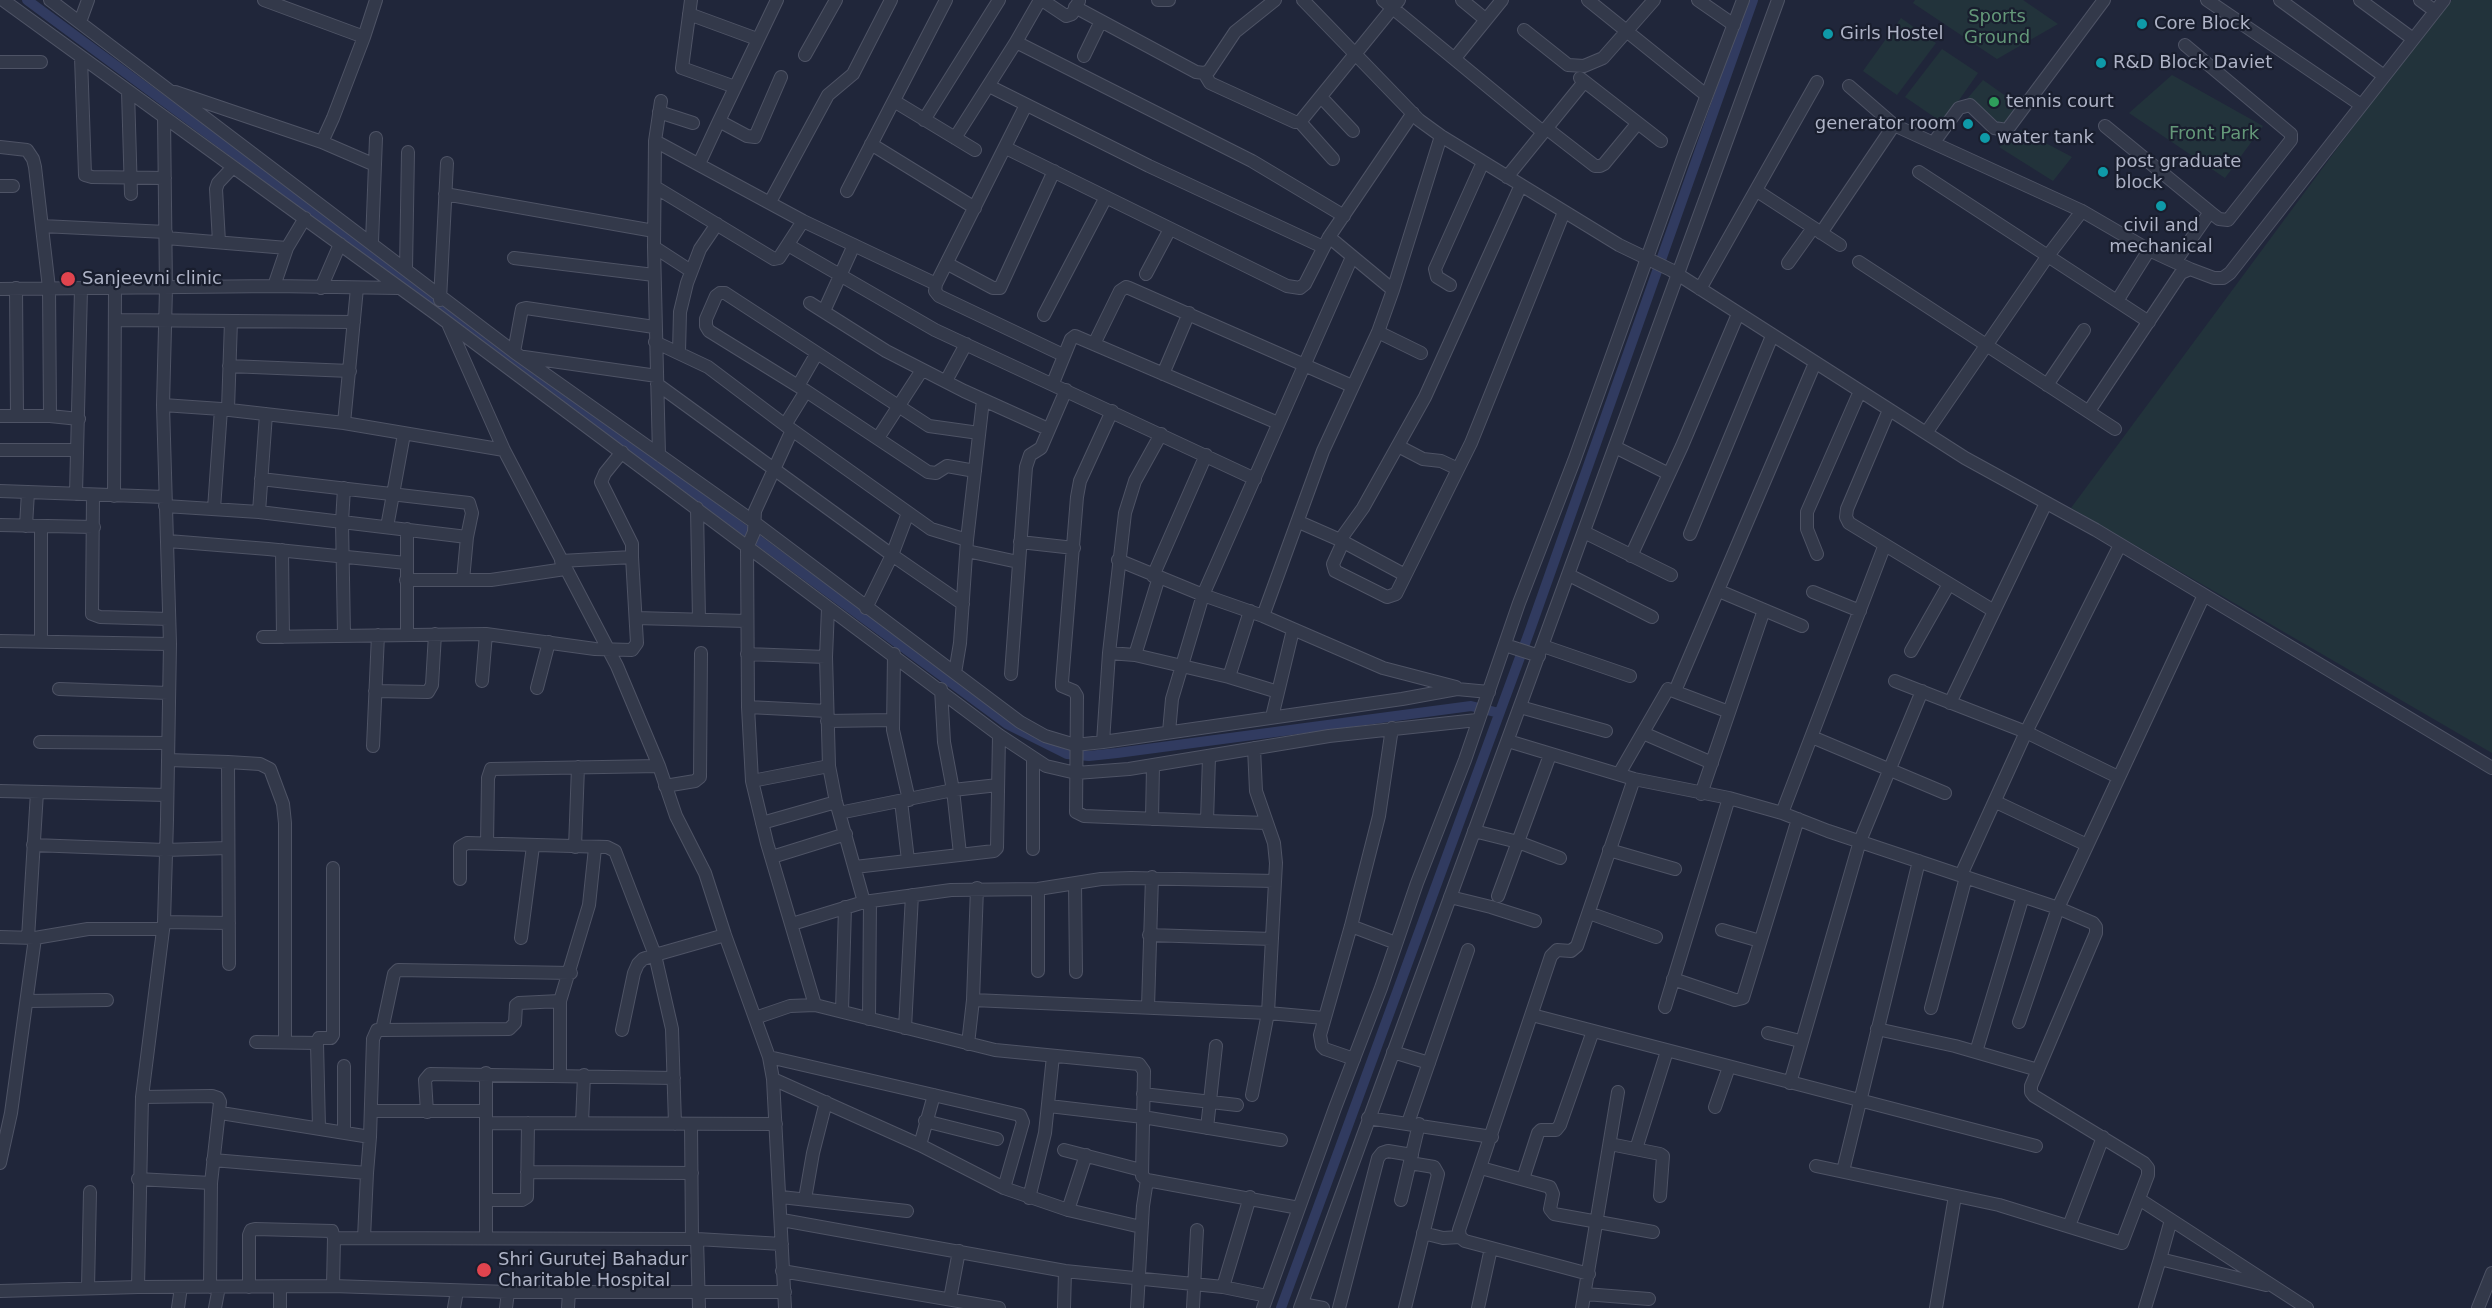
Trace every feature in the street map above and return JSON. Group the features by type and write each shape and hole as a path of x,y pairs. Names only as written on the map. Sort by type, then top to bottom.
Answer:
{"street":[{"path":"3,0 398,288 439,305 519,354 659,455 828,608 894,654 999,735 1046,766 1076,759 1153,766 1254,748 1392,728 1484,706"},
{"path":"50,0 372,242 406,269 439,305 504,450 609,651 659,766 682,829 705,873 770,1057 781,1197 785,1308"},
{"path":"80,22 88,0"},
{"path":"264,0 364,37"},
{"path":"322,142 364,37 376,0"},
{"path":"691,0 682,68 735,87"},
{"path":"699,164 777,0"},
{"path":"805,55 836,0"},
{"path":"770,202 828,95 854,74 891,0"},
{"path":"847,191 946,0"},
{"path":"924,120 999,0"},
{"path":"955,138 1041,0 1066,16 1072,14 1078,3 1101,21 1196,72 1204,73 1209,71 1235,32 1275,0"},
{"path":"1158,0 1169,0"},
{"path":"1303,0 1354,55 1413,113 1442,136 1564,212 1675,272 1965,458 2120,545 2492,768"},
{"path":"1462,0 1485,19"},
{"path":"1455,58 1503,0"},
{"path":"1587,0 1707,95"},
{"path":"1524,30 1568,65 1595,63 1603,58 1654,0"},
{"path":"1698,0 1734,24"},
{"path":"782,1220 1065,1271 1222,1287 1265,1302 1484,706 1509,646 1743,0"},
{"path":"1323,1308 1301,1306 1508,741 1536,651 1569,575 1616,447 1675,272 1778,0"},
{"path":"1934,142 1959,108 1970,105 1994,128 2007,130 2104,0"},
{"path":"2207,0 2361,105"},
{"path":"2280,0 2384,76"},
{"path":"2360,0 2413,39"},
{"path":"2420,0 2435,11"},
{"path":"1849,86 1894,124 2082,211 2149,250 2214,278 2223,278 2230,273 2444,0"},
{"path":"1300,122 1392,3 1455,58 1545,130 1595,166 1604,164 1637,124"},
{"path":"689,14 757,39"},
{"path":"1084,56 1101,21"},
{"path":"1016,42 1252,161 1344,216"},
{"path":"2105,126 2219,219 2229,220 2291,140 2291,134 2185,45"},
{"path":"81,57 83,172 92,177 165,178"},
{"path":"0,62 41,62"},
{"path":"1575,66 1576,73 1584,82 1661,141"},
{"path":"1204,73 1210,83 1300,122 1333,159"},
{"path":"719,121 747,136 755,137 781,77"},
{"path":"1507,177 1584,82"},
{"path":"1700,289 1817,82"},
{"path":"989,86 1326,242 1352,257 1393,290"},
{"path":"165,88 322,142 375,165"},
{"path":"128,91 131,194"},
{"path":"1321,97 1353,131"},
{"path":"894,101 975,150"},
{"path":"1026,105 936,284 935,291 939,296 1064,355"},
{"path":"659,455 654,327 654,231 656,141 660,106 693,123"},
{"path":"1006,148 1170,229 1295,288 1300,288 1305,284 1326,242 1367,178 1413,113"},
{"path":"138,1287 138,1179 142,1096 163,925 168,760 170,644 163,405 166,289 164,117"},
{"path":"1788,263 1817,230 1894,124"},
{"path":"1263,616 1323,451 1378,332 1442,136"},
{"path":"372,242 376,138"},
{"path":"656,141 802,220 936,284"},
{"path":"871,144 975,208"},
{"path":"0,147 27,150 33,159 49,288 50,416"},
{"path":"406,269 408,153"},
{"path":"1450,285 1437,277 1435,269 1483,162"},
{"path":"439,305 447,163"},
{"path":"219,242 216,189 233,167"},
{"path":"948,264 996,289 1000,288 1054,171"},
{"path":"1919,172 2148,322"},
{"path":"1521,185 1425,396 1363,508 1341,541 1333,564 1335,571 1386,597 1396,594 1471,443 1564,212"},
{"path":"655,187 774,259 779,258 802,220"},
{"path":"1757,191 1840,245"},
{"path":"446,194 529,211 654,231"},
{"path":"1044,315 1106,197"},
{"path":"1926,433 2082,211"},
{"path":"2175,262 2210,212"},
{"path":"274,286 287,248 305,218"},
{"path":"679,352 680,312 691,271 700,249 717,224"},
{"path":"42,226 166,235 287,248"},
{"path":"1146,274 1170,229"},
{"path":"321,288 340,244"},
{"path":"788,245 912,318 1255,479"},
{"path":"824,311 854,245"},
{"path":"654,247 691,271"},
{"path":"2117,301 2149,250"},
{"path":"1169,732 1172,699 1203,595 1352,257"},
{"path":"514,258 654,275"},
{"path":"1859,262 1988,344 2115,429"},
{"path":"2089,411 2181,273 2190,268"},
{"path":"0,289 81,290 274,286 398,288"},
{"path":"1094,344 1120,291 1125,287 1352,386"},
{"path":"16,288 17,416"},
{"path":"344,423 357,288"},
{"path":"114,496 115,289"},
{"path":"76,494 81,290"},
{"path":"975,471 947,466 936,473 928,472 802,388 709,331 706,319 716,296 720,293 725,294 929,426 979,433"},
{"path":"810,303 874,344 922,370 1048,429"},
{"path":"519,354 521,314 522,309 526,308 654,327"},
{"path":"1163,374 1189,313"},
{"path":"1631,556 1738,314"},
{"path":"115,320 354,322"},
{"path":"214,509 229,366 231,321"},
{"path":"448,323 697,508 751,536 866,608 1020,722 1045,736 1076,759"},
{"path":"2048,386 2084,330"},
{"path":"1378,332 1421,353"},
{"path":"1690,534 1772,336"},
{"path":"1053,383 1072,338 1080,338 1278,423"},
{"path":"655,342 708,367 788,428 931,529 967,545 1018,562"},
{"path":"946,381 966,344"},
{"path":"815,1005 752,781 746,621 751,536 755,512 774,470 817,352"},
{"path":"519,354 657,380 774,470 963,604"},
{"path":"1675,691 1815,363"},
{"path":"229,366 350,371"},
{"path":"878,438 922,370"},
{"path":"1011,674 1018,562 1028,459 1041,448 1066,390"},
{"path":"1817,554 1807,529 1807,512 1860,391"},
{"path":"955,673 983,400"},
{"path":"163,405 224,409 344,423 504,450"},
{"path":"1889,410 1847,509 1846,517 1849,523 1884,547 1994,611"},
{"path":"1112,411 1080,481 1062,682 1065,688 1076,693 1075,808 1079,815 1267,823"},
{"path":"259,512 266,414"},
{"path":"0,416 50,416 79,419"},
{"path":"387,527 404,434"},
{"path":"1103,742 1109,653 1125,513 1131,491 1161,434"},
{"path":"1398,446 1423,459 1441,461 1458,469"},
{"path":"1616,447 1669,474"},
{"path":"0,450 77,450"},
{"path":"263,637 486,634 609,651 627,651 636,647 632,544 601,482 605,473 622,452"},
{"path":"1135,655 1156,577 1206,455"},
{"path":"261,480 469,503 472,513 463,580"},
{"path":"344,488 342,522 344,635"},
{"path":"0,490 114,496 467,537"},
{"path":"26,526 28,492"},
{"path":"93,495 92,614 100,617 169,619"},
{"path":"1950,703 2046,503"},
{"path":"697,508 699,621"},
{"path":"866,608 892,555 908,513"},
{"path":"1299,522 1405,575"},
{"path":"0,525 94,528"},
{"path":"41,640 42,527"},
{"path":"407,529 407,634"},
{"path":"1584,532 1671,575"},
{"path":"168,541 406,563"},
{"path":"1020,542 1074,548"},
{"path":"1931,1008 1964,876 2026,732 2120,545"},
{"path":"1782,813 1884,547"},
{"path":"282,550 283,637"},
{"path":"406,580 503,578 563,565 632,557"},
{"path":"1118,560 1156,577 1263,616 1383,668 1467,689 1484,706"},
{"path":"1569,575 1652,617"},
{"path":"1911,651 1949,584"},
{"path":"1719,591 1802,626"},
{"path":"1813,592 1860,611"},
{"path":"2019,1022 2058,908 2204,595"},
{"path":"828,608 826,657 829,765 838,808 867,901 869,1019"},
{"path":"1701,794 1764,610"},
{"path":"1229,677 1250,611"},
{"path":"636,618 746,621"},
{"path":"1272,717 1293,630"},
{"path":"375,691 422,693 431,689 435,634"},
{"path":"482,681 486,634"},
{"path":"373,746 378,635"},
{"path":"0,641 170,644"},
{"path":"537,688 549,642"},
{"path":"1509,646 1630,676"},
{"path":"665,786 695,781 700,777 701,653"},
{"path":"1109,653 1135,655 1229,677 1278,692"},
{"path":"747,654 826,657"},
{"path":"894,654 892,720 894,741 906,780 908,860"},
{"path":"1895,681 2026,732 2118,777"},
{"path":"59,689 168,693"},
{"path":"941,689 944,742 953,790 960,854"},
{"path":"1076,759 1103,742 1467,689"},
{"path":"1619,774 1666,691 1675,691 1730,712"},
{"path":"1790,1083 1800,1041 1860,841 1922,691"},
{"path":"748,707 827,716 892,720"},
{"path":"1520,707 1606,731"},
{"path":"1354,1059 1322,1046 1320,1035 1379,816 1392,728"},
{"path":"1643,733 1712,763"},
{"path":"855,867 991,852 997,848 999,735"},
{"path":"1812,737 1944,793"},
{"path":"1508,741 1634,779 1729,798 1782,813 2058,908 2093,923 2096,933 2031,1086 2031,1092 2144,1163 2148,1168 2148,1175 2122,1243 1999,1205 1816,1166"},
{"path":"40,742 168,743"},
{"path":"1252,1095 1269,1013 1275,881 1274,843 1256,791 1254,748"},
{"path":"1498,896 1550,755"},
{"path":"1208,821 1209,757"},
{"path":"1033,759 1033,849"},
{"path":"168,760 260,764 270,769 283,804 285,823 285,1042"},
{"path":"228,762 229,964"},
{"path":"752,781 829,765"},
{"path":"487,844 488,778 491,769 659,766"},
{"path":"1152,819 1153,766"},
{"path":"575,848 578,767"},
{"path":"1460,1237 1460,1230 1551,956 1557,950 1575,950 1634,779"},
{"path":"762,823 838,808 998,785"},
{"path":"0,791 167,795"},
{"path":"0,1160 5,1111 27,1001 32,938 33,845 37,792"},
{"path":"1665,1006 1729,798"},
{"path":"1996,802 2087,845"},
{"path":"1673,979 1739,1000 1743,998 1798,819"},
{"path":"1474,831 1518,842 1560,858"},
{"path":"772,857 846,834"},
{"path":"460,879 460,847 466,843 612,848 615,851 655,955 673,1038 675,1124"},
{"path":"33,845 165,850 228,848"},
{"path":"521,938 533,846"},
{"path":"560,1075 560,1001 571,973 589,905 595,848"},
{"path":"1609,850 1675,869"},
{"path":"1844,1172 1859,1102 1919,861"},
{"path":"319,1128 317,1043 319,1038 331,1038 333,1035 333,868"},
{"path":"792,924 867,901 977,888 1038,889 1101,879 1152,877 1275,881"},
{"path":"1148,1007 1152,877"},
{"path":"1075,883 1076,972"},
{"path":"968,1044 973,1000 977,888"},
{"path":"1038,889 1038,971"},
{"path":"905,1028 912,895"},
{"path":"1976,1052 2023,896"},
{"path":"1450,897 1491,906 1535,921"},
{"path":"842,1011 845,906"},
{"path":"1589,913 1656,937"},
{"path":"0,937 32,938 88,929 229,923"},
{"path":"1351,926 1396,943"},
{"path":"1722,930 1760,941"},
{"path":"622,1030 634,973 643,959 725,935"},
{"path":"1149,935 1272,939"},
{"path":"1401,1200 1411,1159 1414,1124 1429,1063 1468,950"},
{"path":"382,1030 394,974 398,970 571,973"},
{"path":"27,1001 106,1000"},
{"path":"973,1000 1269,1013 1324,1018"},
{"path":"364,1238 373,1111 373,1039 377,1030 509,1029 515,1023 516,1005 519,1002 560,1001"},
{"path":"755,1018 790,1006 815,1005 1012,1053 1139,1064 1144,1071 1144,1175 1137,1308"},
{"path":"1532,1015 1859,1102 2036,1146"},
{"path":"1877,1029 1976,1052 2038,1070"},
{"path":"1523,1179 1540,1130 1556,1131 1560,1125 1593,1031"},
{"path":"1768,1033 1800,1041"},
{"path":"256,1042 317,1043"},
{"path":"1207,1128 1216,1046"},
{"path":"1636,1149 1667,1051"},
{"path":"1393,1052 1429,1063"},
{"path":"1029,1198 1045,1134 1053,1056"},
{"path":"770,1057 1023,1118 1004,1188"},
{"path":"344,1066 344,1134"},
{"path":"1715,1107 1729,1067"},
{"path":"427,1112 425,1080 428,1075 486,1073 674,1078"},
{"path":"486,1073 486,1238"},
{"path":"582,1124 584,1075"},
{"path":"773,1079 920,1145 1004,1188 1068,1210 1141,1227"},
{"path":"1582,1308 1590,1274 1618,1092"},
{"path":"1143,1094 1237,1105"},
{"path":"920,1145 934,1095"},
{"path":"142,1096 212,1096 218,1098 220,1102 211,1183 215,1308"},
{"path":"805,1199 813,1153 826,1102"},
{"path":"1049,1106 1281,1140"},
{"path":"373,1111 427,1112 528,1123 776,1124"},
{"path":"220,1113 370,1137"},
{"path":"1368,1118 1492,1137"},
{"path":"925,1121 997,1139"},
{"path":"486,1200 525,1199 528,1123"},
{"path":"691,1124 699,1308"},
{"path":"2069,1226 2103,1137"},
{"path":"1610,1144 1663,1156 1660,1196"},
{"path":"1064,1150 1144,1175 1299,1208"},
{"path":"1339,1308 1378,1158 1388,1150 1434,1167 1438,1171 1405,1308"},
{"path":"1068,1210 1086,1155"},
{"path":"213,1160 367,1173"},
{"path":"1481,1168 1523,1179 1552,1190 1551,1212 1597,1224 1653,1232"},
{"path":"527,1172 692,1173"},
{"path":"138,1179 211,1183"},
{"path":"88,1288 90,1192"},
{"path":"1936,1308 1955,1196"},
{"path":"781,1197 908,1211"},
{"path":"1222,1287 1250,1197"},
{"path":"2139,1198 2275,1287 2291,1303 2307,1308"},
{"path":"2145,1308 2171,1220"},
{"path":"249,1287 249,1235 251,1230 332,1231 334,1238 333,1286"},
{"path":"1192,1308 1197,1230"},
{"path":"1423,1233 1443,1238 1460,1237 1465,1241 1590,1274"},
{"path":"334,1238 695,1239 782,1244"},
{"path":"1478,1308 1491,1248"},
{"path":"950,1299 959,1251"},
{"path":"2160,1259 2275,1287"},
{"path":"782,1271 999,1308"},
{"path":"1064,1308 1065,1271"},
{"path":"2478,1308 2492,1273"},
{"path":"0,1291 138,1287 333,1286 508,1292 785,1292"},
{"path":"178,1308 182,1287"},
{"path":"280,1287 280,1308"},
{"path":"454,1308 457,1291"},
{"path":"506,1308 508,1292"},
{"path":"568,1308 569,1292"},
{"path":"1585,1294 1649,1299"}],"green space":[{"name":"Sports Ground","path":"1915,0 2023,0 2058,24 1997,59 1913,3"},
{"path":"2452,0 2492,0 2492,753 2071,508 2373,100"},
{"path":"1901,18 1936,43 1897,95 1863,71"},
{"path":"1942,49 1978,73 1943,123 1905,97"},
{"name":"Front Park","path":"2172,75 2263,126 2225,178 2129,113"},
{"name":"tennis court","path":"1983,80 2020,106 2005,127 1967,99"},
{"path":"2021,130 2072,157 2053,181 1999,147"}],"waterway":[{"path":"27,0 1007,724 1067,754 1089,756 1117,753 1471,706 1499,713"},
{"path":"1281,1308 1530,630 1753,0"}],"place":[{"name":"Core Block","path":"2142,24"},
{"name":"Girls Hostel","path":"1828,34"},
{"name":"R&D Block Daviet","path":"2101,63"},
{"name":"tennis court","path":"1994,102"},
{"name":"generator room","path":"1968,124"},
{"name":"water tank","path":"1985,138"},
{"name":"post graduate block","path":"2103,172"},
{"name":"civil and mechanical","path":"2161,206"},
{"name":"Sanjeevni clinic","path":"68,279"},
{"name":"Shri Gurutej Bahadur Charitable Hospital","path":"484,1270"}]}
